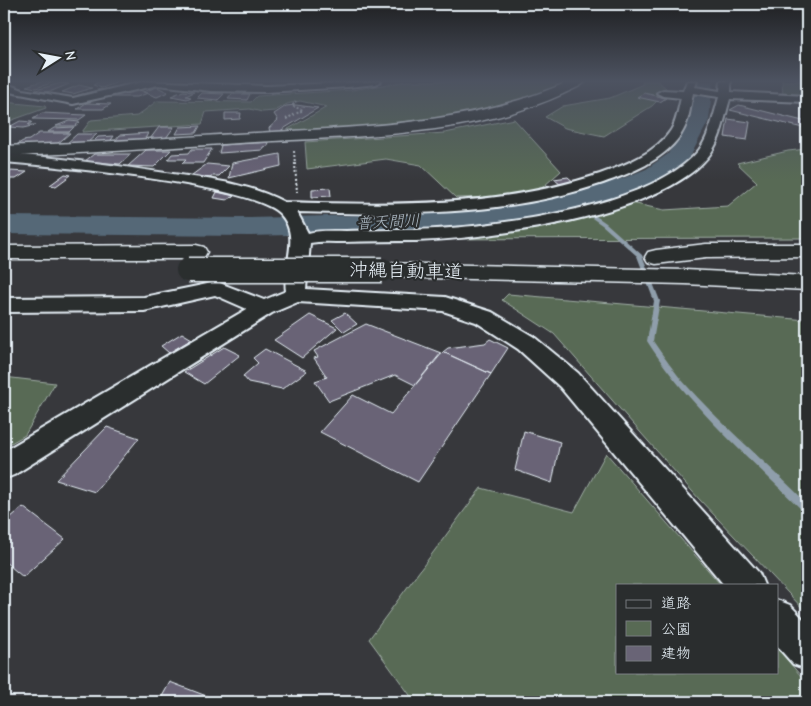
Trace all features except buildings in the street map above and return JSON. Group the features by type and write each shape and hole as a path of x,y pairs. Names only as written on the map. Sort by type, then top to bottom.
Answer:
{"main road":[{"path":"4,151 331,133 423,125 487,114"},
{"path":"656,257 706,251 807,251"},
{"name":"沖縄自動車道","path":"4,253 192,261 382,261 656,257 807,264"},
{"name":"沖縄自動車道","path":"4,272 192,261"},
{"name":"沖縄自動車道","path":"382,261 527,272 807,283"},
{"path":"527,272 622,285 734,292 807,300"}],"street":[{"path":"4,158 86,165 209,184 288,205 425,208 486,206 541,196 595,182 635,166 660,149 675,134 681,114"},
{"path":"301,239 472,232 533,224 593,209 646,192 681,176 703,155 714,135 719,114"},
{"path":"288,205 301,239 296,295"},
{"path":"4,305 144,304 217,288 264,308"},
{"path":"4,466 264,308 296,295 445,304 484,318 526,343 568,380 746,584"},
{"path":"778,619 807,650"}],"path":[{"path":"282,126 287,119 297,114"},
{"path":"288,205 294,148"}],"green space":[{"path":"4,114 29,114 4,123"},
{"path":"140,114 205,114 202,124 82,132 91,120 137,116"},
{"path":"315,114 461,114 378,125 288,132 288,129"},
{"path":"550,114 639,114 604,136 565,128 545,117"},
{"path":"514,119 561,171 536,193 508,197 456,198 421,165 386,159 307,169 305,142 445,133"},
{"path":"807,149 807,238 410,239 414,228 523,220 613,199 664,210 728,206 757,182 737,163 788,151"},
{"path":"508,294 807,320 807,613 699,499 554,334 502,300"},
{"path":"4,377 55,383 25,435 4,447"},
{"path":"606,453 720,584 616,584 616,674 778,674 778,649 807,683 807,702 415,702 369,639 481,488 574,512"}],"waterway":[{"name":"普天間川","path":"4,225 250,227 365,224 516,213 572,202 634,184 655,175 678,158 698,120 699,114"},
{"path":"572,202 604,224 639,255 657,301 650,341 666,365 704,409 807,509"}]}
